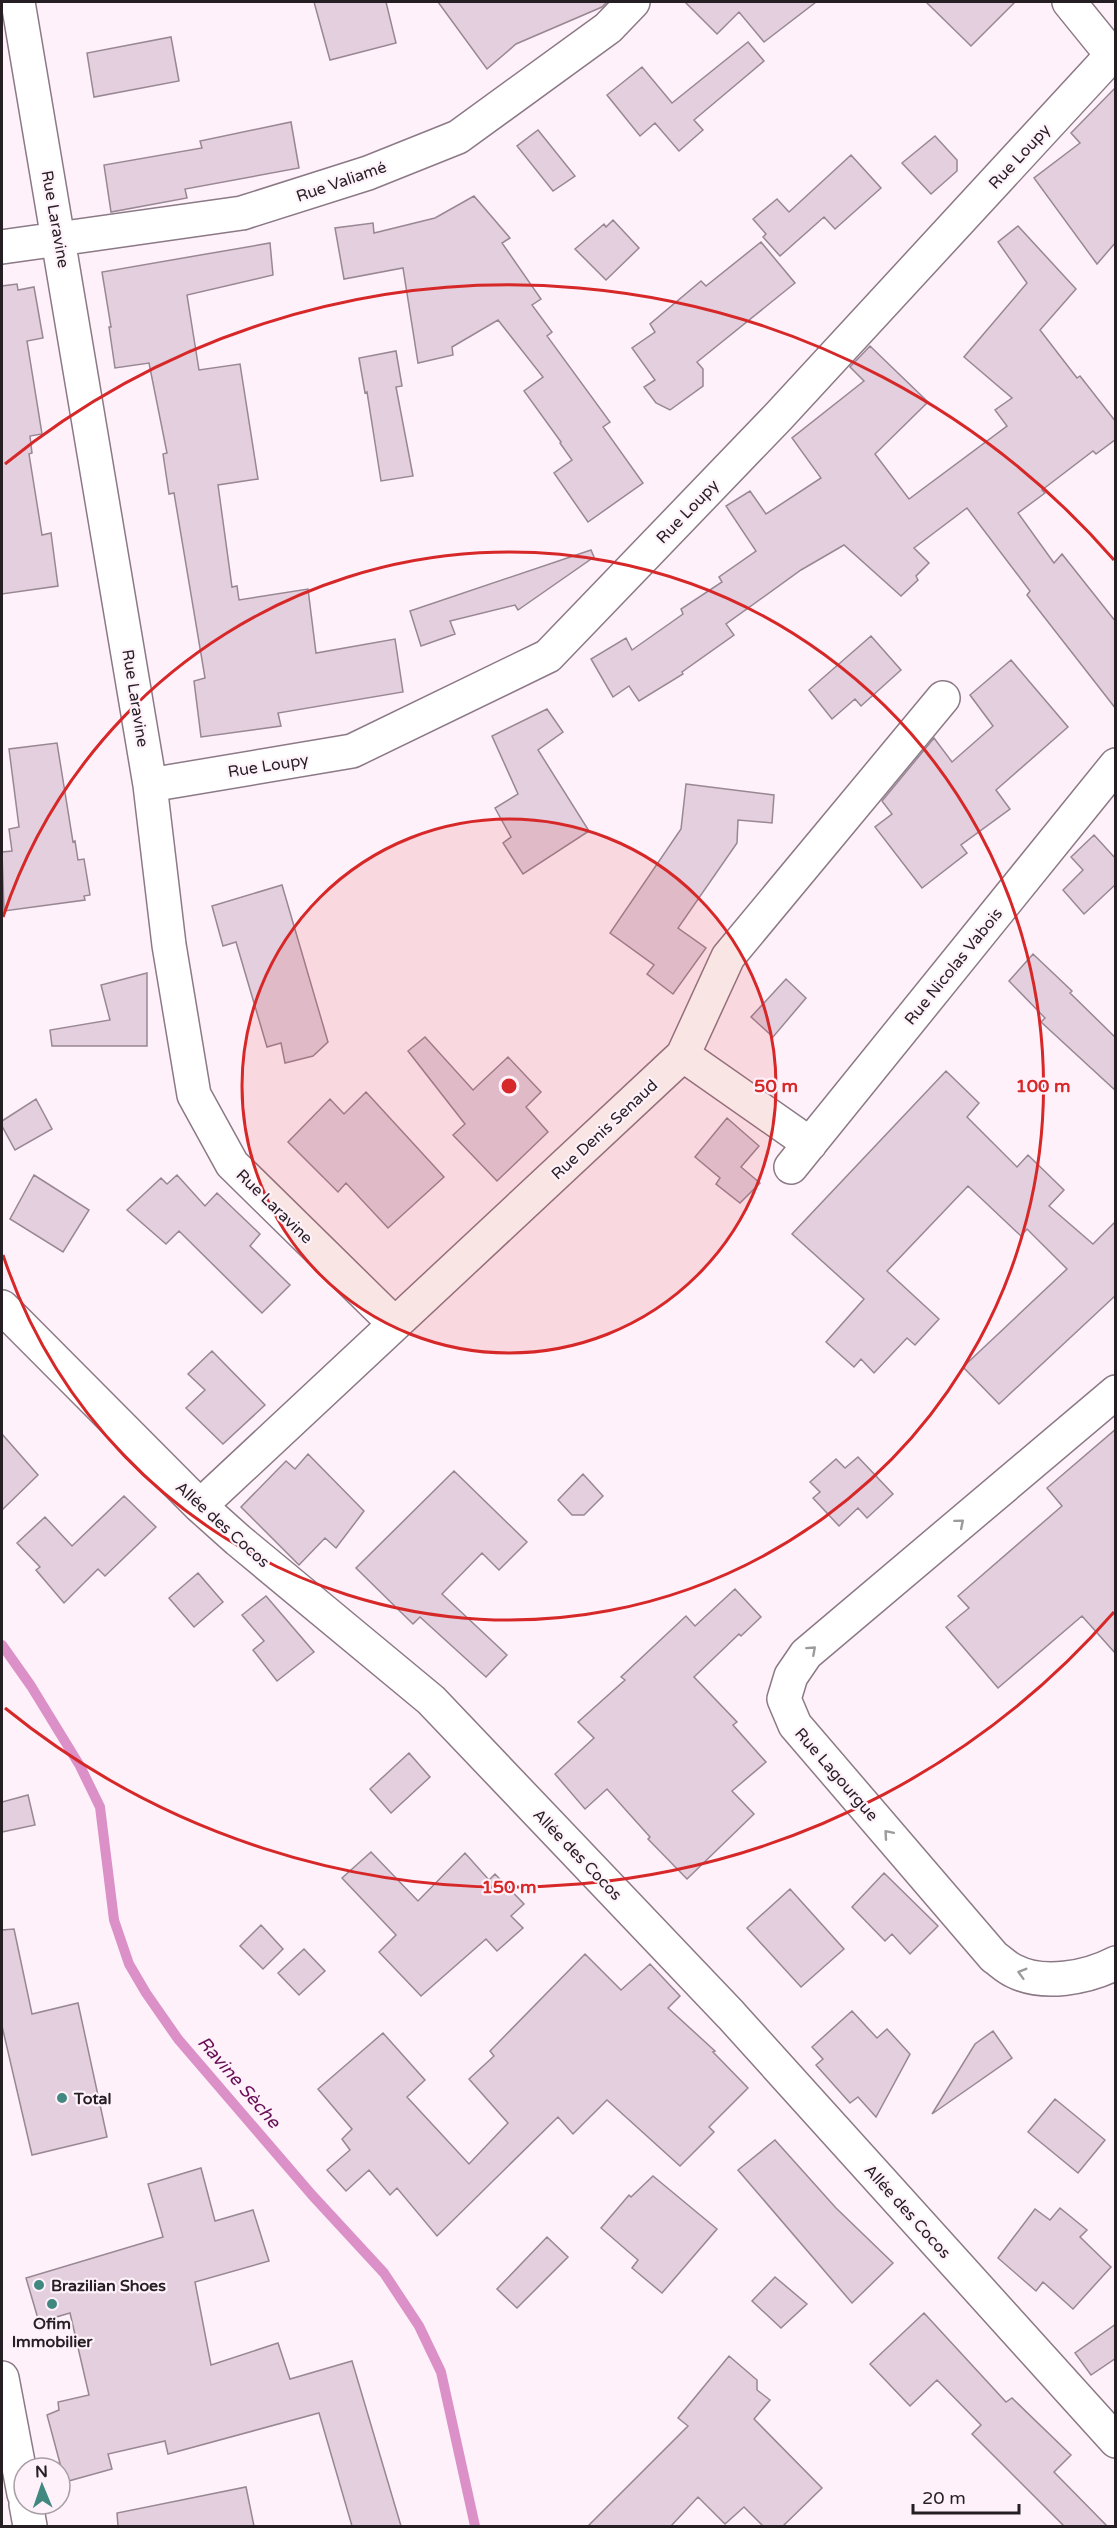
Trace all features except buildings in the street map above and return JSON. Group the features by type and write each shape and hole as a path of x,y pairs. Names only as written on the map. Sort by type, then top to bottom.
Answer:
{"street":[{"name":"Rue Laravine","path":"18,2 150,785 169,945 194,1095 232,1164 394,1323"},
{"name":"Rue Valiamé","path":"2,247 242,213 368,173 458,136 598,35 633,2"},
{"path":"1068,2 1114,57"},
{"name":"Rue Loupy","path":"150,785 352,751 548,656 778,417 1114,57"},
{"name":"Rue Denis Senaud","path":"200,1506 683,1055 728,957 942,698"},
{"name":"Rue Nicolas Vabois","path":"683,1055 800,1156 1116,765"},
{"name":"Allée des Cocos","path":"2,1307 200,1506 432,1700 731,2015 1116,2442"},
{"name":"Rue Lagourgue","path":"1116,1392 806,1654 791,1676 784,1699 795,1725 994,1957 1014,1971 1048,1979 1079,1976 1104,1970 1116,1963"},
{"path":"2,2378 17,2456"}],"waterway":[{"name":"Ravine Sèche","path":"2,1645 31,1686 80,1766 100,1807 114,1920 129,1964 146,1993 178,2039 312,2195 384,2273 419,2326 441,2372 475,2526"}],"place":[{"name":"Total","path":"62,2098"},
{"name":"Brazilian Shoes","path":"39,2285"},
{"name":"Ofim Immobilier","path":"52,2304"}]}
